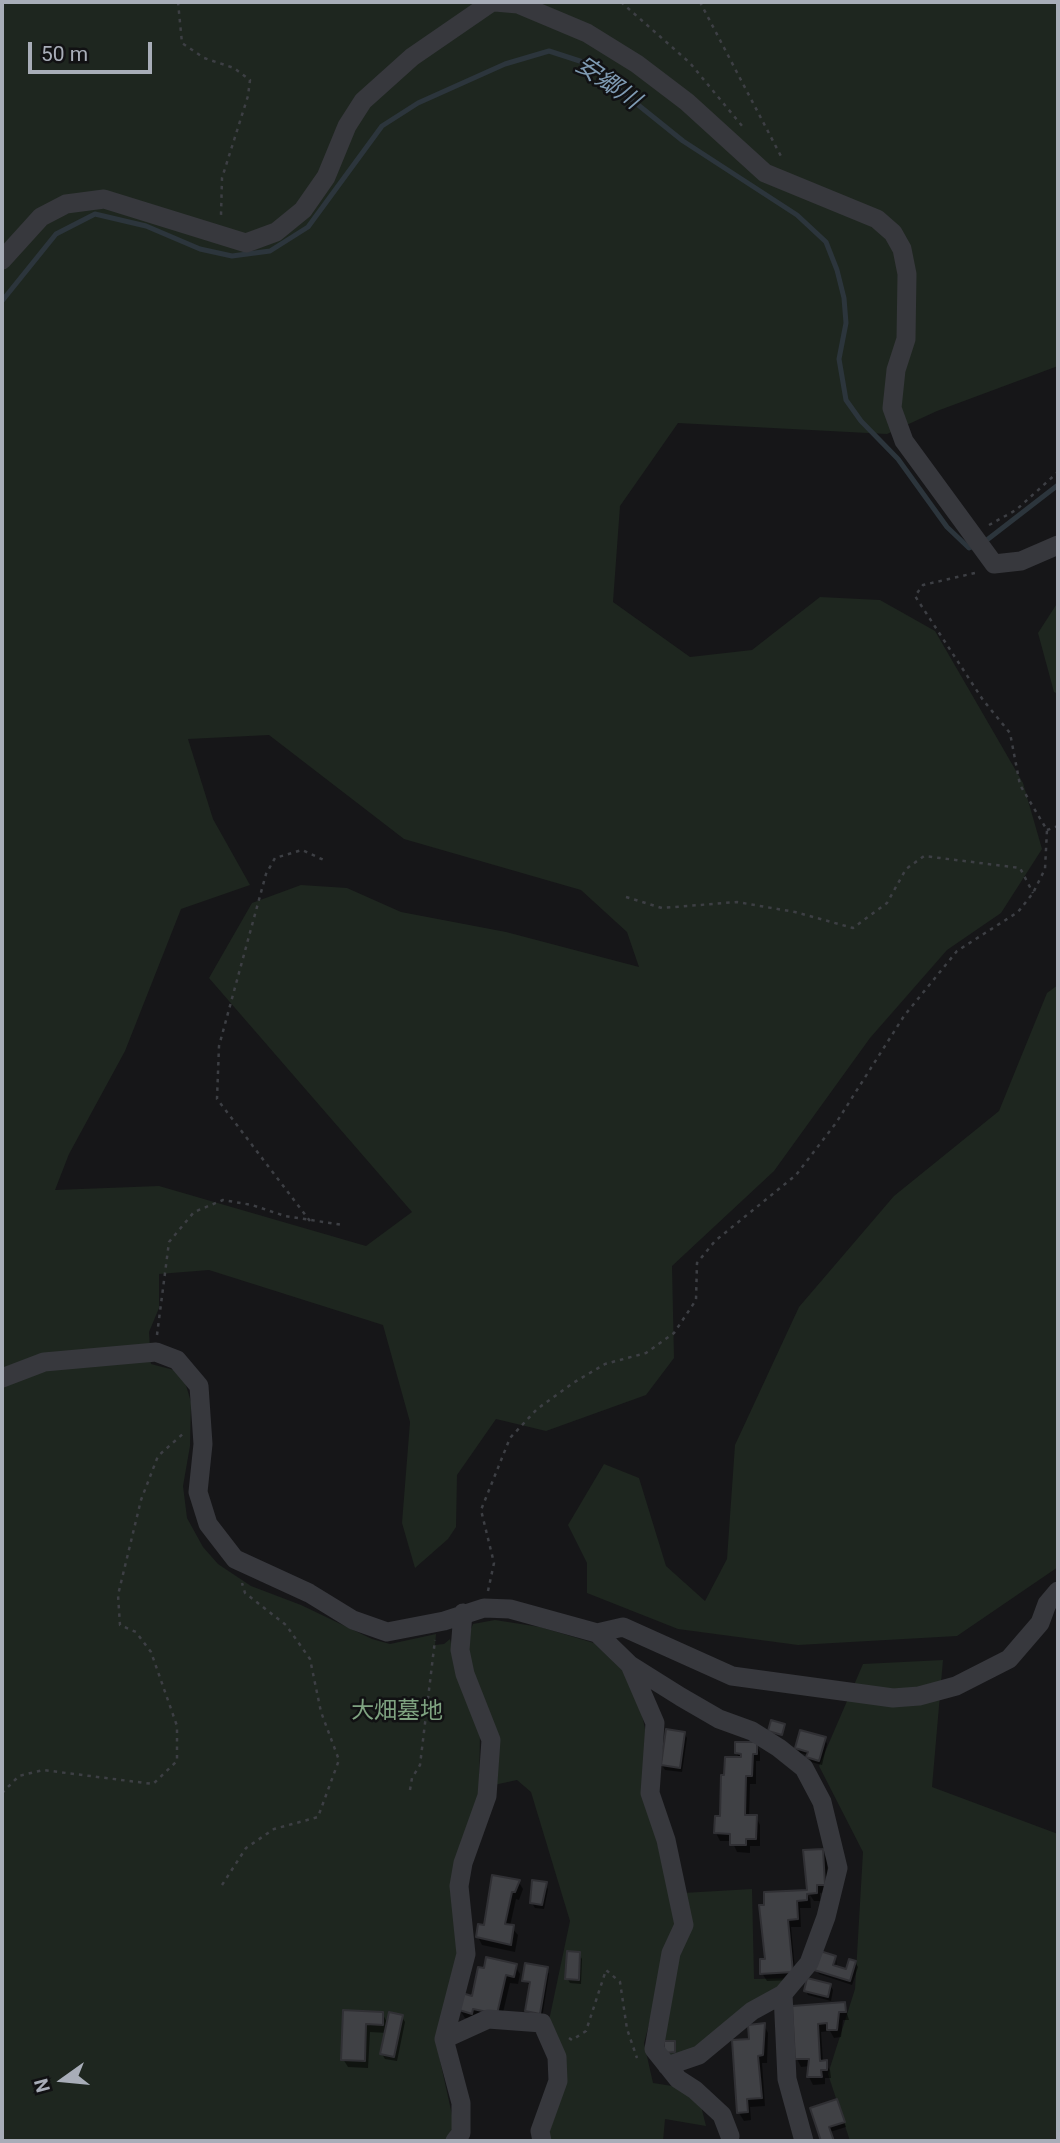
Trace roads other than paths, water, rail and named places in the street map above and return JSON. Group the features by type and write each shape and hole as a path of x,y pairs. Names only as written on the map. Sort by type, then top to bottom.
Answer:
{"street":[{"path":"2,260 41,217 66,204 104,199 246,243 276,232 303,211 326,177 347,126 363,101 412,57 494,2 518,4 587,33 637,64 687,102 765,173 877,219 893,233 904,261 908,311 906,339 895,370 892,408 904,441 945,501 983,548 1021,561 1058,545"},
{"path":"2,1378 44,1362 156,1352 177,1360 199,1386 203,1444 198,1492 208,1524 235,1559 309,1593 353,1620 387,1632 444,1621 484,1608 510,1609 597,1633 624,1627 732,1676 893,1698 919,1696 956,1686 1009,1659 1040,1623 1047,1604 1058,1591"},
{"path":"455,2141 461,2133 461,2104 444,2039 466,1954 459,1886 463,1863 487,1796 491,1740 465,1674 460,1650 463,1614"},
{"path":"597,1633 630,1665 719,1719 752,1731 804,1768 822,1802 838,1868 826,1917 809,1963 783,1994 752,2011 699,2056 667,2066"},
{"path":"630,1665 655,1723 650,1793 667,1840 684,1925 671,1953 654,2049 667,2066 722,2115 730,2136"},
{"path":"783,1994 787,2078 804,2141"},
{"path":"444,2039 488,2019 542,2023 557,2057 558,2081 540,2131 542,2141"}],"waterway":[{"name":"安郷川","path":"2,301 56,234 95,214 146,226 200,249 232,256 270,251 308,227 382,126 418,103 505,64 549,51 586,63 683,141 797,215 826,242 844,298 846,323 839,359 846,400 861,421 898,459 947,527 969,548 974,546"},
{"name":"安郷川","path":"983,543 1058,485"}],"park label":[{"name":"大畑墓地","path":"397,1712"}]}
